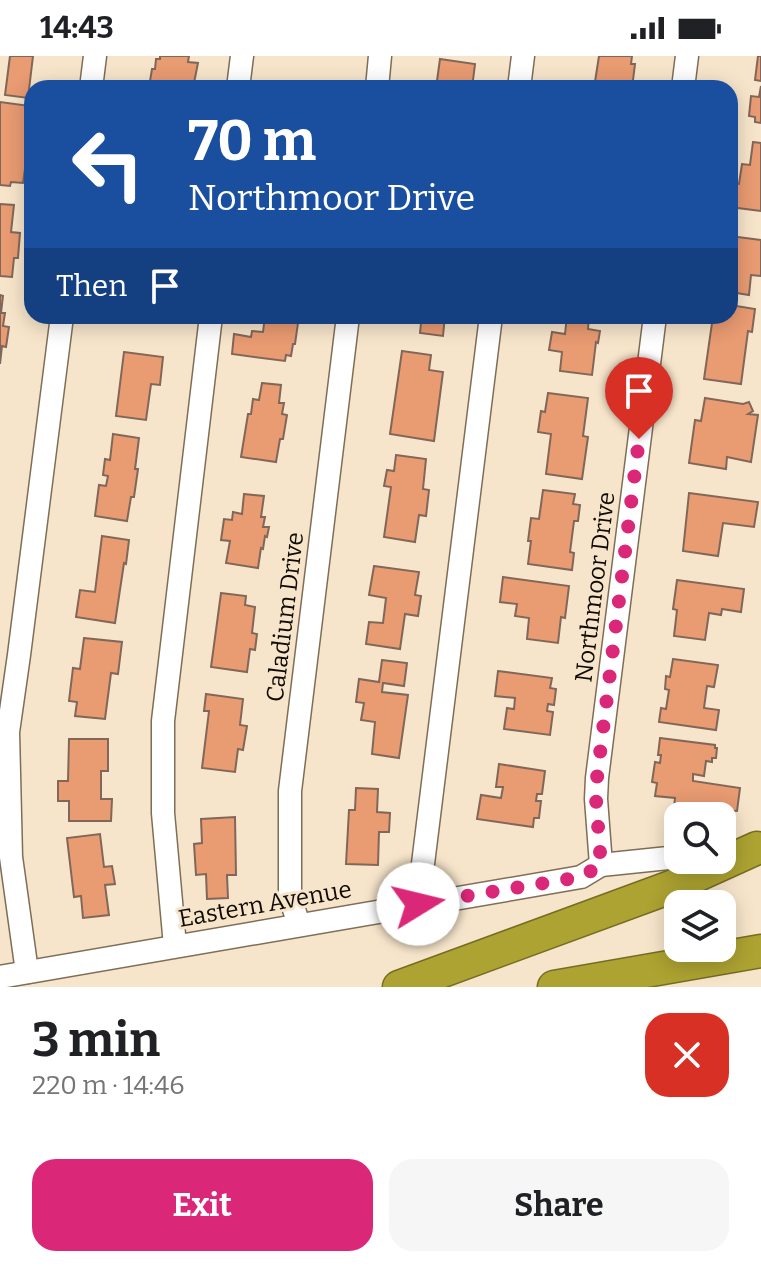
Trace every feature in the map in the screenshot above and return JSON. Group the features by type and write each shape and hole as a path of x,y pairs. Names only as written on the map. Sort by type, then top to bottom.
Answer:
{"highway":[{"path":"399,987 671,887 757,848"},
{"path":"554,987 761,951"}],"street":[{"path":"92,80 95,56"},
{"path":"239,80 242,56"},
{"path":"378,80 380,56"},
{"path":"520,80 523,56"},
{"path":"684,80 687,56"},
{"path":"27,972 11,857 8,732 61,324"},
{"path":"175,946 163,813 163,721 210,324"},
{"name":"Caladium Drive","path":"299,925 290,897 290,791 347,324"},
{"path":"418,904 490,324"},
{"name":"Northmoor Drive","path":"601,865 597,778 654,324"},
{"path":"736,850 757,848"},
{"name":"Eastern Avenue","path":"0,977 581,877 601,865 664,858"}],"building":[{"path":"10,56 33,56 30,80 24,80 24,97 5,95"},
{"path":"160,56 189,56 188,62 198,63 195,80 150,80 156,59"},
{"path":"599,56 632,56 631,64 635,64 633,80 595,80"},
{"path":"758,56 761,56 761,81 755,80"},
{"path":"440,59 475,64 473,80 437,80"},
{"path":"761,86 761,123 749,116 751,96 759,97"},
{"path":"0,102 24,105 23,183 0,185"},
{"path":"753,142 761,143 761,211 738,208 742,164 750,165"},
{"path":"0,204 14,205 11,232 20,233 18,258 14,258 12,277 0,276"},
{"path":"738,237 761,240 761,276 751,275 749,295 738,293"},
{"path":"0,295 3,296 1,313 5,313 3,326 9,327 0,364"},
{"path":"738,306 755,309 752,332 748,331 741,384 704,379 712,324 738,324"},
{"path":"264,324 298,324 291,356 286,355 285,361 232,354 234,334 251,337 252,331 263,332"},
{"path":"421,324 444,324 443,336 420,333"},
{"path":"566,324 588,324 588,329 600,331 592,375 560,371 562,352 549,350 552,332 565,334"},
{"path":"402,351 431,355 429,370 443,372 434,441 390,434"},
{"path":"124,352 163,357 160,385 151,384 146,420 116,416"},
{"path":"262,383 281,385 279,403 284,403 282,414 287,415 276,462 241,457 248,414 251,414 253,399 259,400"},
{"path":"548,393 588,398 583,436 588,437 582,479 546,474 551,434 538,432"},
{"path":"705,398 743,404 749,402 753,411 748,414 758,415 751,462 727,457 726,469 689,463 695,420 701,421"},
{"path":"113,434 139,438 134,497 131,497 127,521 95,516 99,485 106,486 108,476 103,475 105,459 110,460"},
{"path":"396,455 426,459 423,489 429,490 426,516 419,515 415,542 384,537 391,487 384,486 387,470 394,471"},
{"path":"543,490 575,494 573,504 580,505 578,521 574,521 570,552 574,553 572,570 528,564 531,518 539,519"},
{"path":"689,493 758,502 754,527 723,523 718,556 683,551"},
{"path":"244,494 264,496 261,517 265,517 263,527 269,527 258,568 226,563 230,541 221,540 224,519 232,520 233,512 242,514"},
{"path":"102,536 129,540 115,623 76,617 80,590 95,592"},
{"path":"374,566 419,572 415,595 421,596 418,616 405,614 400,649 366,644 369,622 383,623 386,598 369,595"},
{"path":"503,577 569,586 558,643 527,639 529,618 515,616 517,604 500,602"},
{"path":"677,580 744,589 741,612 722,609 721,615 709,613 705,640 674,636 677,610 673,609"},
{"path":"221,593 246,596 245,605 255,607 252,633 257,634 255,650 250,649 247,672 211,667"},
{"path":"84,638 122,642 118,674 111,673 105,719 75,716 77,702 69,701 73,668 80,669"},
{"path":"673,659 718,665 714,687 707,686 704,708 719,710 716,730 659,722 661,708 666,709 669,690 665,689 666,676 670,677"},
{"path":"382,660 407,663 404,686 383,683 382,692 408,695 399,758 372,754 375,722 361,720 364,703 356,702 359,679 379,682"},
{"path":"498,671 552,678 550,688 556,689 554,705 548,704 547,711 553,712 550,735 504,729 507,708 514,709 515,698 495,696"},
{"path":"206,694 243,699 240,725 247,726 243,750 238,749 235,772 202,768 209,711 204,711"},
{"path":"660,738 715,745 716,758 712,758 712,762 706,761 704,776 693,774 693,781 740,788 737,811 736,802 675,802 675,798 655,796 657,783 652,782 655,762 660,763 661,755 658,755"},
{"path":"69,739 108,739 108,771 101,771 101,799 112,799 111,821 69,821 69,801 58,801 58,781 68,781"},
{"path":"499,764 545,771 542,794 537,794 536,801 541,801 539,818 534,818 533,827 477,819 481,795 501,798 503,787 496,787"},
{"path":"356,788 378,789 377,812 390,813 389,832 379,832 378,865 346,864 349,810 355,810"},
{"path":"235,817 236,875 227,875 228,898 207,899 206,874 196,875 194,844 202,843 201,819"},
{"path":"100,834 104,867 112,866 115,884 105,885 109,915 83,918 81,896 74,897 67,838"}],"route":[{"path":"418,904 581,877 601,865 597,778 639,439"}]}
